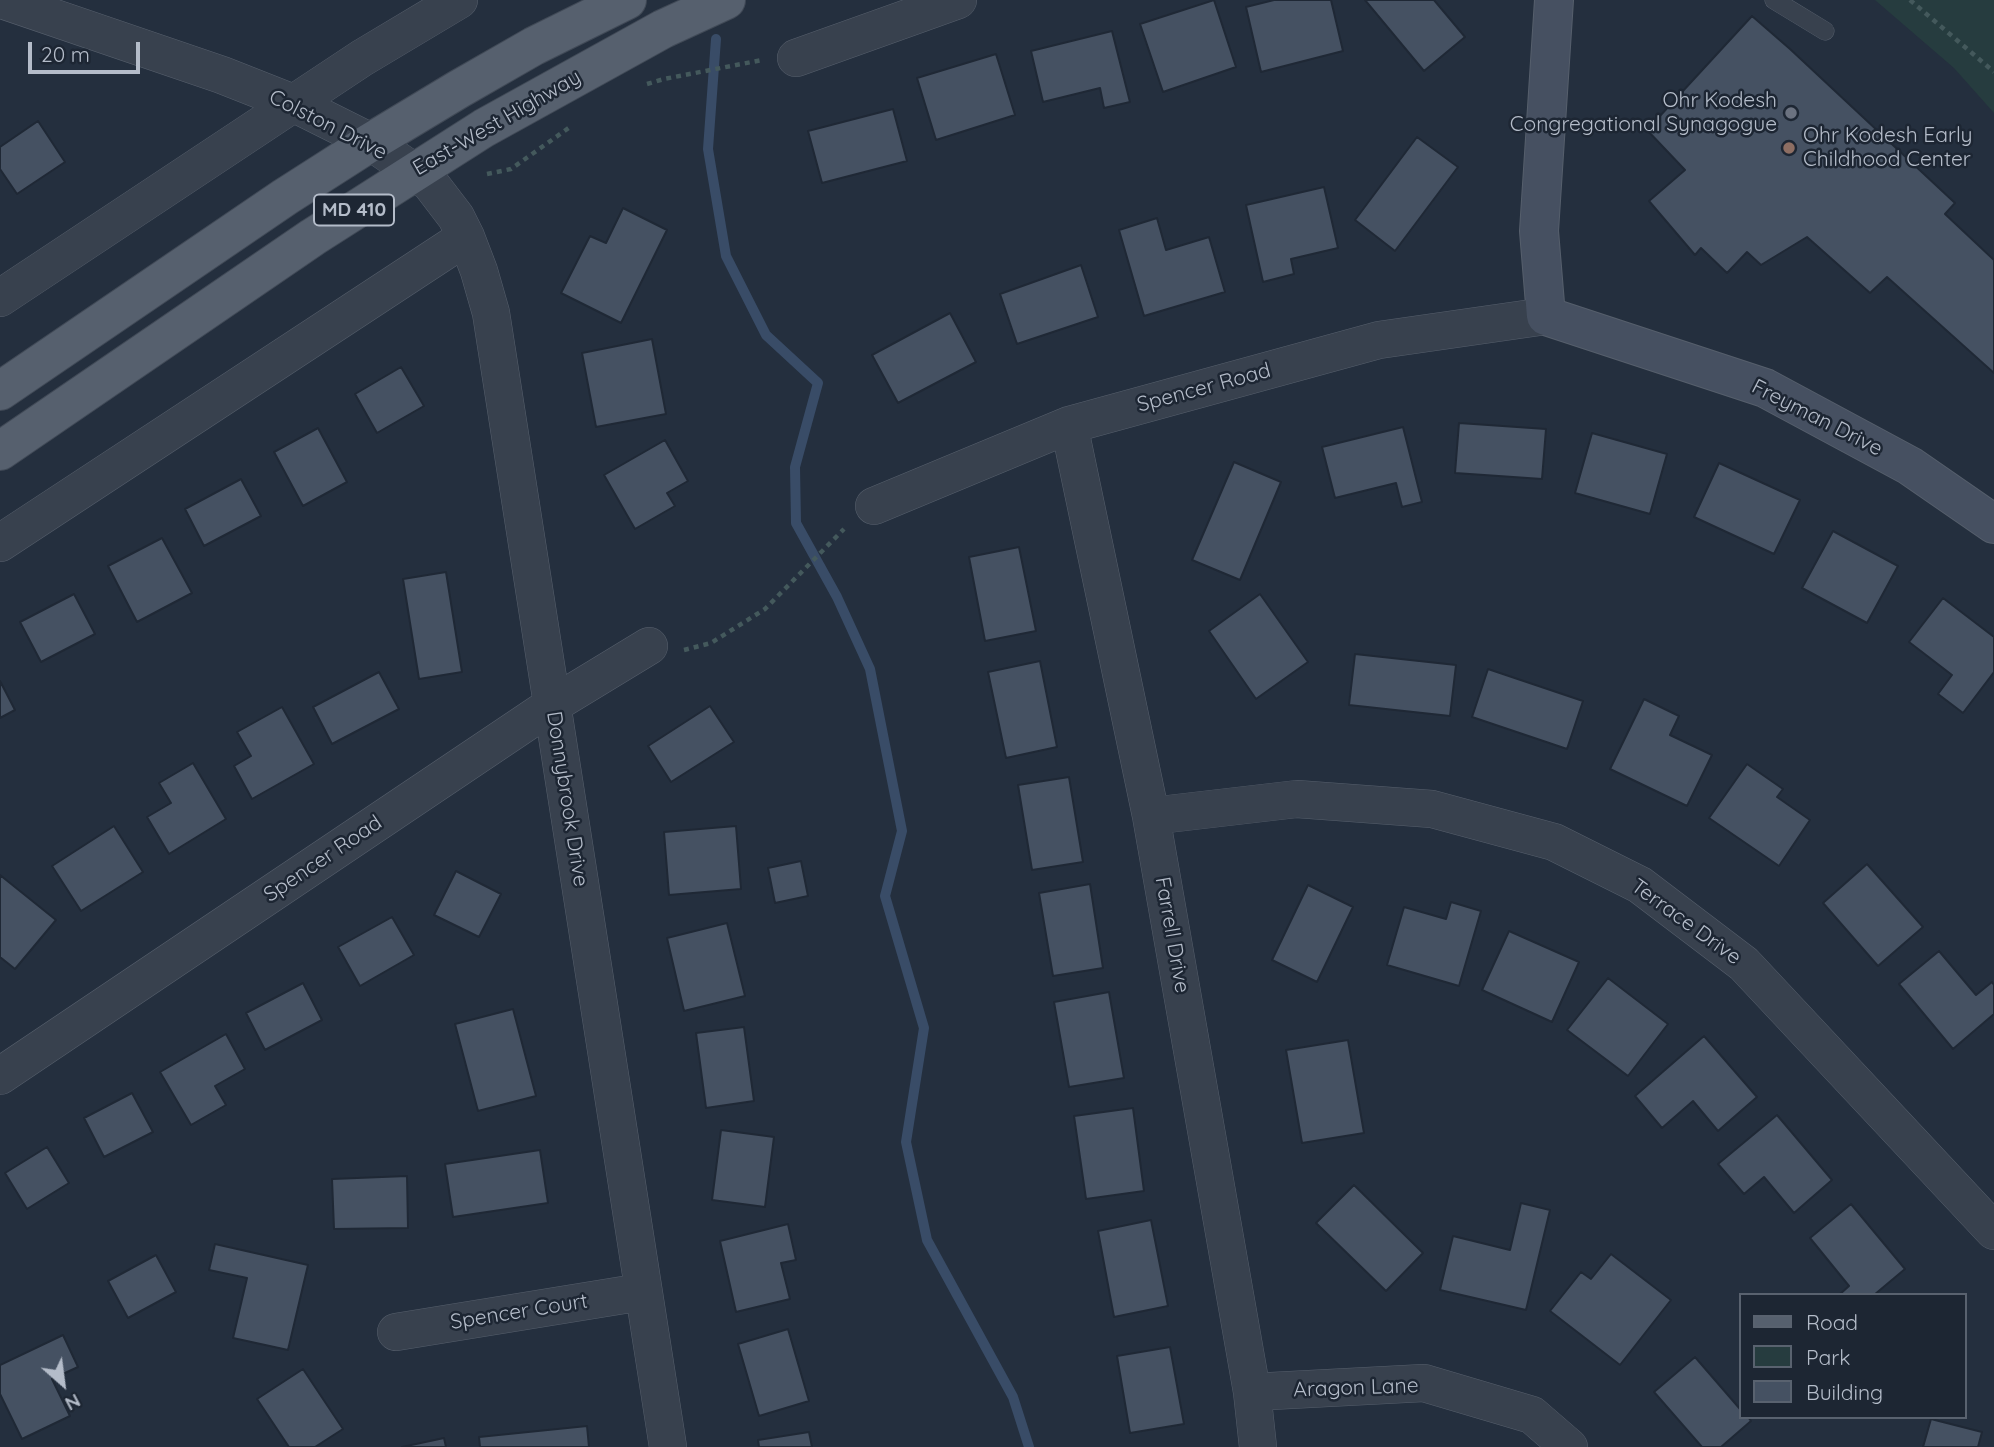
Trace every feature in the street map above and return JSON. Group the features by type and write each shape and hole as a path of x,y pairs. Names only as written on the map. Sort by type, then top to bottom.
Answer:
{"main road":[{"name":"MD 410","path":"0,391 285,197 372,142 523,52 627,0"},
{"name":"East-West Highway","path":"0,451 313,237 414,172 485,128 663,29 726,0"}],"street":[{"name":"Colston Drive","path":"2,0 209,71 293,103 372,142 414,172"},
{"path":"0,298 362,58 460,0"},
{"path":"796,58 958,0"},
{"path":"1546,316 1539,231 1554,0"},
{"name":"Donnybrook Drive","path":"414,172 430,183 466,237 480,271 491,313 668,1447"},
{"path":"0,543 466,237"},
{"name":"Spencer Road","path":"860,516 1069,425 1379,340 1546,316"},
{"name":"Freyman Drive","path":"1546,316 1765,388 1910,466 1994,524"},
{"name":"Farrell Drive","path":"1069,425 1151,816 1252,1392 1258,1447"},
{"name":"Spencer Road","path":"0,1076 552,705 649,646"},
{"name":"Terrace Drive","path":"1151,816 1297,799 1432,808 1554,842 1640,886 1744,964 1994,1231"},
{"name":"Spencer Court","path":"396,1332 642,1292"},
{"name":"Aragon Lane","path":"1252,1392 1424,1384 1532,1415 1569,1447"}],"lane":[{"path":"1774,0 1825,31"}],"path":[{"path":"1910,0 1994,72"},
{"path":"642,86 753,60"},
{"path":"486,174 511,169 574,124"},
{"path":"649,646 679,651 711,643 765,609 860,516"}],"green space":[{"path":"1875,0 1994,0 1994,113 1954,68"}],"building":[{"path":"1214,0 1236,67 1163,92 1140,24"},
{"path":"1274,0 1331,0 1343,51 1261,72 1246,7"},
{"path":"1365,0 1434,0 1465,37 1424,71"},
{"path":"1752,16 1955,203 1945,214 1994,260 1994,373 1887,277 1870,293 1807,237 1761,265 1747,252 1727,273 1701,248 1695,255 1649,201 1685,170 1647,130"},
{"path":"1112,31 1130,102 1104,108 1100,88 1043,102 1031,51"},
{"path":"996,54 1015,115 936,140 917,78"},
{"path":"893,109 907,161 822,183 808,131"},
{"path":"38,121 65,162 17,194 0,169 0,147"},
{"path":"1417,137 1458,167 1395,251 1355,220"},
{"path":"1324,187 1338,248 1291,259 1294,274 1263,282 1246,205"},
{"path":"623,208 667,230 621,323 561,293 590,236 606,243"},
{"path":"1157,218 1166,250 1209,237 1225,292 1144,316 1119,230"},
{"path":"1081,265 1098,317 1017,344 1000,294"},
{"path":"950,313 976,362 898,403 872,355"},
{"path":"652,339 666,414 596,427 582,353"},
{"path":"401,367 424,406 377,433 355,394"},
{"path":"1459,423 1546,429 1542,479 1455,473"},
{"path":"1403,427 1422,502 1402,507 1396,483 1335,498 1322,447"},
{"path":"318,428 347,482 303,506 274,452"},
{"path":"1592,433 1667,454 1650,514 1575,493"},
{"path":"665,440 688,481 667,493 675,506 635,529 604,475"},
{"path":"1234,462 1281,482 1240,580 1192,560"},
{"path":"1719,463 1800,500 1774,554 1694,517"},
{"path":"241,479 261,516 204,546 185,509"},
{"path":"1833,531 1898,566 1867,623 1802,588"},
{"path":"162,538 192,593 137,622 108,566"},
{"path":"1019,547 1036,631 985,641 969,557"},
{"path":"446,572 462,672 419,679 403,579"},
{"path":"74,594 95,634 41,662 20,622"},
{"path":"1260,594 1308,662 1256,699 1209,631"},
{"path":"1943,598 1994,637 1994,672 1963,713 1938,694 1952,675 1909,642"},
{"path":"1355,654 1456,665 1450,716 1349,705"},
{"path":"1040,661 1057,747 1006,758 988,672"},
{"path":"1488,669 1583,701 1567,749 1472,717"},
{"path":"379,672 399,709 332,744 313,707"},
{"path":"0,681 15,710 0,718"},
{"path":"1644,699 1679,716 1670,735 1712,755 1687,806 1610,769"},
{"path":"710,706 734,742 671,782 648,746"},
{"path":"282,707 314,764 252,799 234,766 251,756 237,732"},
{"path":"193,763 226,819 169,854 147,817 171,803 159,783"},
{"path":"1747,764 1783,789 1777,797 1810,820 1779,866 1709,818"},
{"path":"1069,777 1083,862 1032,870 1018,785"},
{"path":"114,826 143,872 81,911 52,866"},
{"path":"736,826 741,889 669,895 664,832"},
{"path":"801,861 808,896 775,903 768,868"},
{"path":"1867,864 1923,927 1878,966 1823,903"},
{"path":"456,871 501,894 479,937 434,915"},
{"path":"0,875 56,920 15,969 0,957"},
{"path":"1090,884 1103,968 1053,976 1039,893"},
{"path":"1308,885 1353,907 1317,982 1272,960"},
{"path":"1451,902 1481,911 1459,986 1387,965 1404,907 1446,919"},
{"path":"392,917 414,955 360,986 338,947"},
{"path":"727,923 745,996 684,1011 667,938"},
{"path":"1509,931 1579,962 1552,1022 1482,990"},
{"path":"1939,951 1976,995 1992,982 1994,985 1994,1014 1953,1049 1899,984"},
{"path":"1608,978 1668,1024 1628,1076 1567,1030"},
{"path":"303,983 322,1020 265,1050 246,1013"},
{"path":"1109,992 1124,1078 1069,1087 1054,1002"},
{"path":"513,1009 536,1096 478,1111 455,1024"},
{"path":"744,1027 754,1101 706,1108 696,1033"},
{"path":"226,1034 245,1069 215,1086 226,1105 191,1125 160,1072"},
{"path":"1704,1036 1757,1097 1718,1131 1693,1101 1662,1128 1635,1096"},
{"path":"1348,1040 1364,1133 1302,1143 1286,1050"},
{"path":"132,1093 153,1132 104,1157 84,1118"},
{"path":"1133,1108 1144,1191 1086,1199 1074,1116"},
{"path":"1777,1115 1832,1180 1794,1213 1764,1177 1744,1194 1718,1164"},
{"path":"721,1130 774,1137 765,1207 712,1200"},
{"path":"47,1147 69,1183 27,1209 5,1173"},
{"path":"540,1150 548,1203 453,1217 445,1164"},
{"path":"407,1176 408,1228 334,1229 332,1179"},
{"path":"1354,1185 1423,1253 1386,1291 1316,1223"},
{"path":"1521,1203 1550,1210 1526,1310 1440,1290 1453,1236 1510,1250"},
{"path":"1851,1204 1905,1269 1876,1293 1841,1293 1849,1286 1810,1238"},
{"path":"1151,1220 1168,1306 1114,1317 1098,1231"},
{"path":"788,1224 796,1260 781,1263 790,1299 736,1312 720,1241"},
{"path":"215,1244 308,1265 288,1350 233,1338 247,1278 209,1270"},
{"path":"1611,1254 1671,1300 1620,1365 1550,1311 1581,1272 1591,1279"},
{"path":"156,1255 176,1292 128,1318 108,1281"},
{"path":"788,1329 809,1401 759,1416 738,1344"},
{"path":"63,1335 78,1367 52,1379 70,1416 22,1439 0,1394 0,1365"},
{"path":"1170,1347 1184,1424 1130,1433 1117,1356"},
{"path":"1695,1357 1738,1407 1738,1419 1751,1421 1721,1447 1702,1447 1654,1392"},
{"path":"303,1369 343,1429 315,1447 289,1447 257,1399"},
{"path":"1931,1419 1982,1432 1978,1447 1923,1447"},
{"path":"587,1426 589,1447 480,1447 479,1437"},
{"path":"809,1432 812,1447 759,1447 758,1440"},
{"path":"444,1438 446,1447 402,1447"}],"waterway":[{"path":"716,39 708,149 726,256 766,335 818,383 795,467 796,523 837,597 870,669 902,831 885,896 924,1028 906,1142 927,1240 1013,1397 1029,1447"}],"place":[{"name":"Ohr Kodesh Congregational Synagogue","path":"1791,113"},
{"name":"Ohr Kodesh Early Childhood Center","path":"1789,148"}]}
